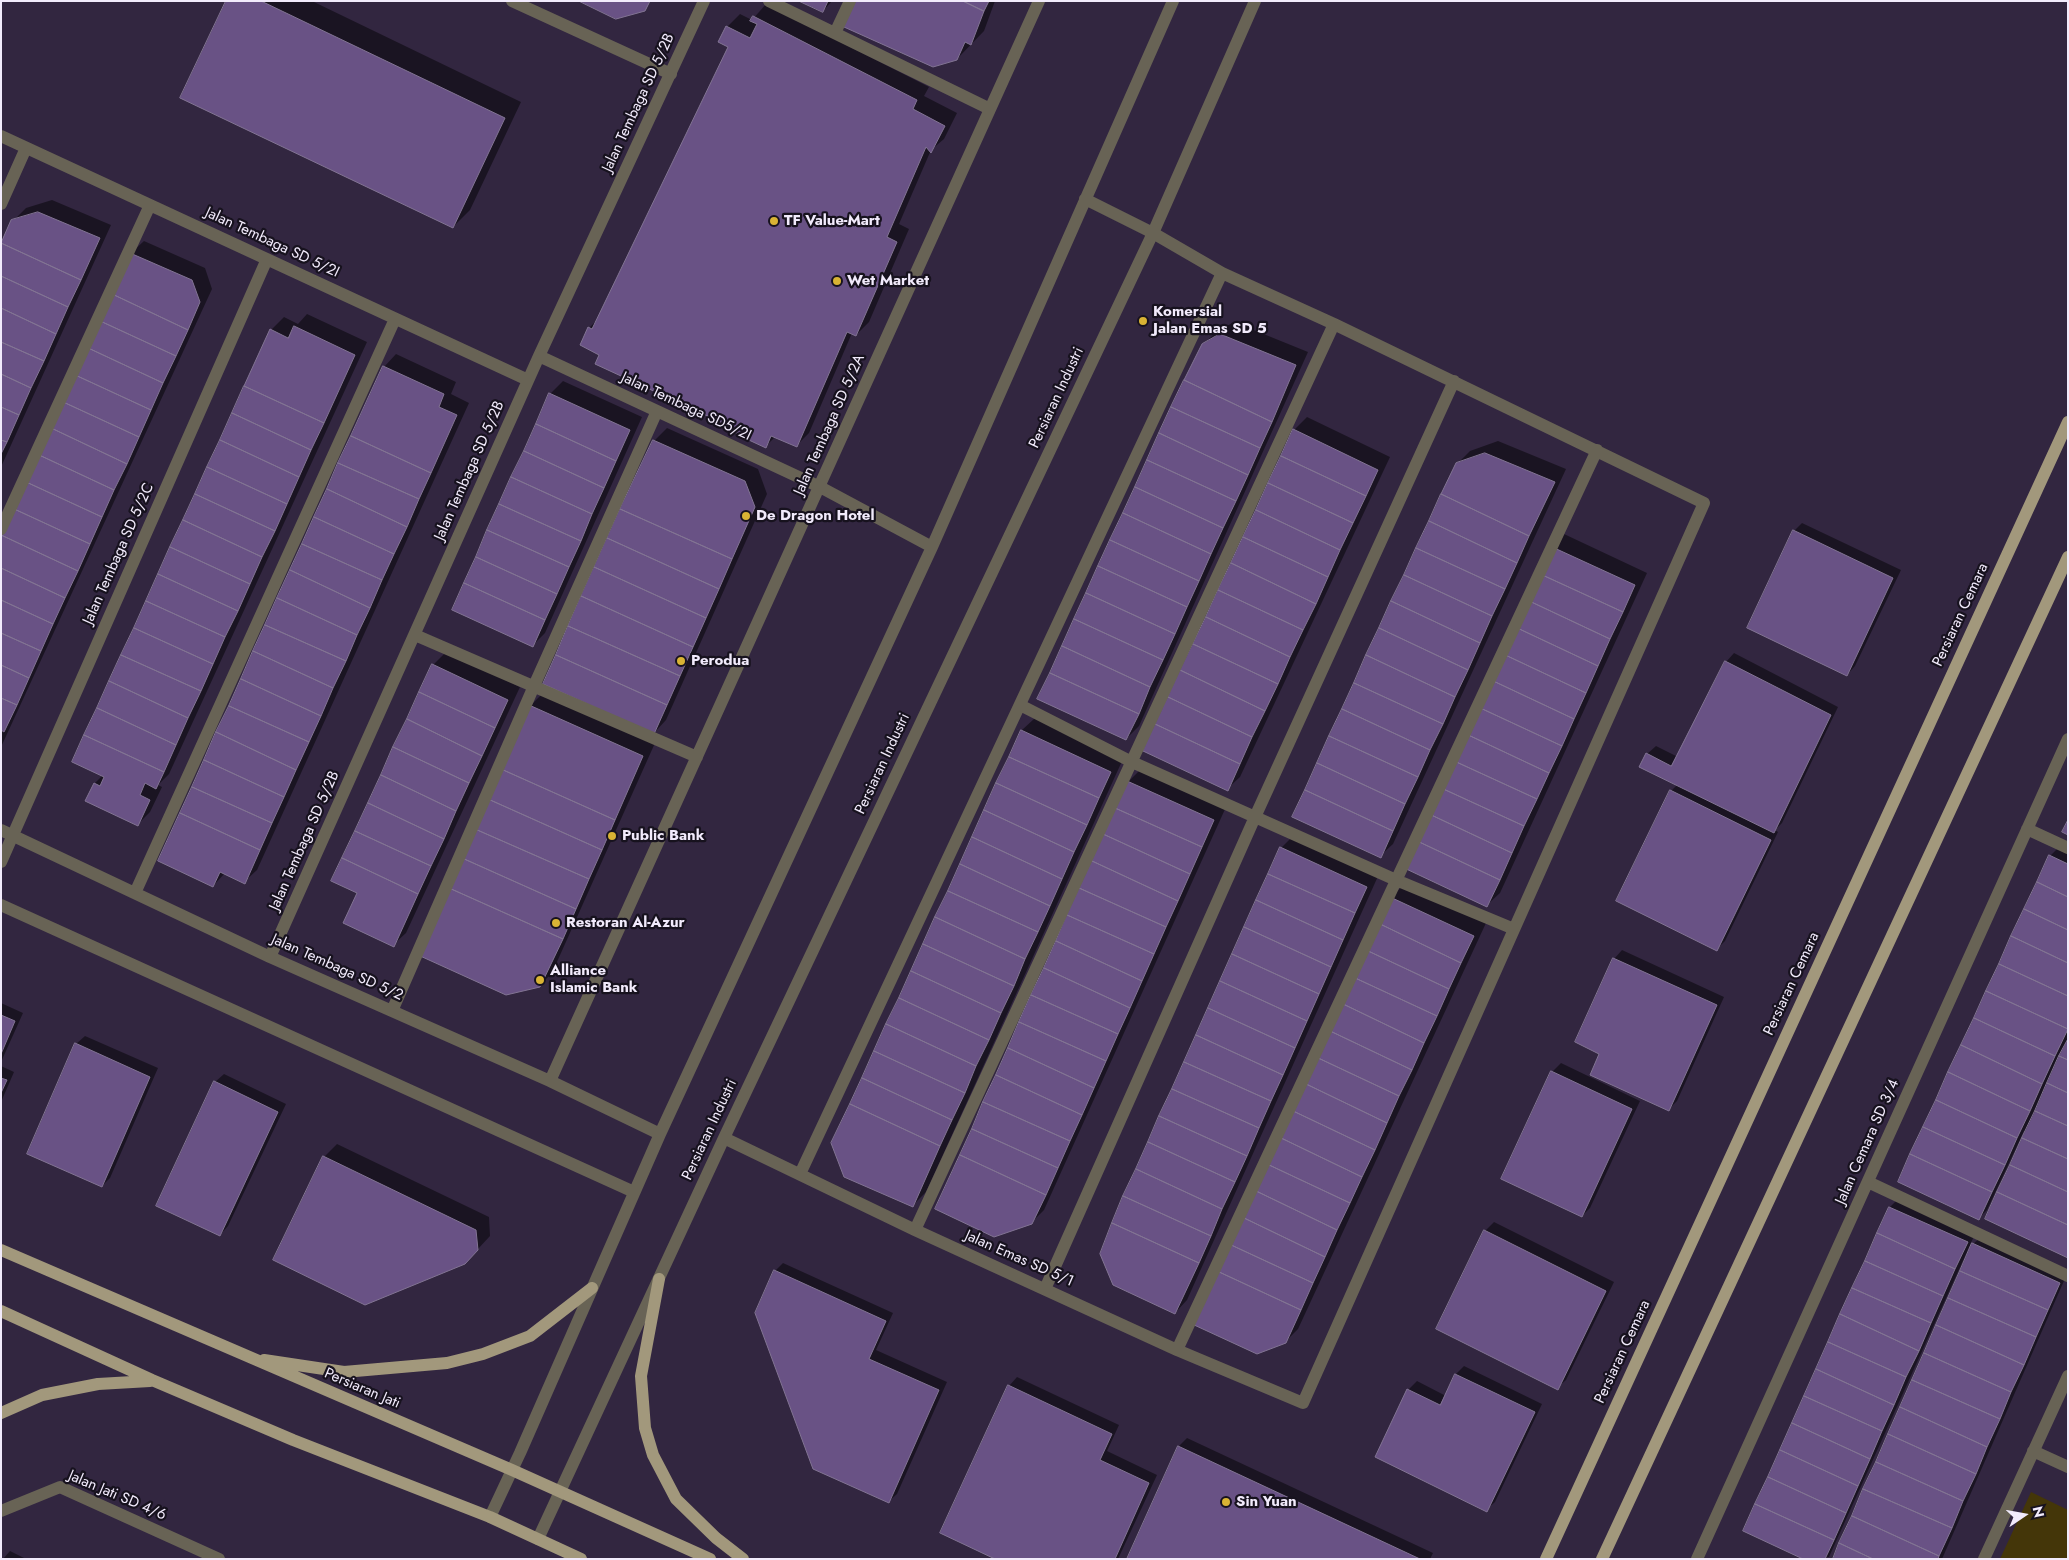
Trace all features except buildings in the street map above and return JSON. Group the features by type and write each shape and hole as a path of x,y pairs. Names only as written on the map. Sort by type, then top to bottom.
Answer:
{"main road":[{"name":"Persiaran Cemara","path":"1546,1559 2068,422"},
{"path":"1602,1559 2068,557"},
{"name":"Persiaran Jati","path":"1,1250 512,1470 710,1559"},
{"path":"659,1279 641,1376 646,1428 653,1454 676,1499 716,1538 743,1559"},
{"path":"247,1357 344,1372 447,1363 483,1354 530,1336 592,1288"},
{"path":"1,1311 152,1380 293,1440 490,1517 581,1559"},
{"path":"1,1413 42,1395 98,1384 152,1380"}],"street":[{"path":"512,1 529,5 671,74"},
{"name":"Jalan Tembaga SD 5/2B","path":"270,957 528,380 704,1"},
{"path":"770,1 990,109"},
{"path":"834,33 850,1"},
{"name":"Jalan Tembaga SD 5/2A","path":"550,1081 1039,1"},
{"path":"490,1517 660,1134 932,547 1173,1"},
{"name":"Persiaran Industri","path":"538,1539 724,1138 1152,233 1255,1"},
{"name":"Jalan Tembaga SD 5/2I","path":"1,136 528,380"},
{"path":"1,204 26,148"},
{"path":"1020,705 1132,762 1255,818 1514,929 1704,503 1454,381 1222,273 1152,233 1085,199"},
{"path":"1,529 150,205"},
{"name":"Jalan Tembaga SD 5/2C","path":"1,862 7,833 267,259"},
{"path":"800,1174 1222,273"},
{"path":"135,893 396,319"},
{"path":"915,1230 1334,324"},
{"name":"Jalan Tembaga SD5/2I","path":"539,356 820,487 932,547"},
{"path":"1045,1289 1255,818 1454,381"},
{"path":"392,1011 534,686 657,412"},
{"path":"1177,1350 1597,450"},
{"path":"415,634 697,757"},
{"name":"Jalan Cemara SD 3/4","path":"1697,1559 2068,739"},
{"path":"2027,829 2068,848"},
{"name":"Jalan Tembaga SD 5/2","path":"7,833 270,957 550,1081 660,1134"},
{"path":"1,905 634,1192"},
{"name":"Jalan Emas SD 5/1","path":"724,1138 915,1230 1177,1350 1303,1403 1514,929"},
{"path":"1868,1182 2068,1276"},
{"path":"1984,1559 2068,1376"},
{"path":"2033,1451 2068,1467"},
{"name":"Jalan Jati SD 4/6","path":"1,1511 60,1486 219,1559"}],"shaded area":[{"path":"2031,1492 2068,1510 2068,1559 2000,1559"}],"place":[{"name":"TF Value-Mart","path":"774,221"},
{"name":"Wet Market","path":"837,281"},
{"name":"Komersial Jalan Emas SD 5","path":"1143,321"},
{"name":"De Dragon Hotel","path":"746,516"},
{"name":"Perodua","path":"681,661"},
{"name":"Public Bank","path":"612,836"},
{"name":"Restoran Al-Azur","path":"556,923"},
{"name":"Alliance Islamic Bank","path":"540,980"},
{"name":"Sin Yuan","path":"1226,1502"}]}
